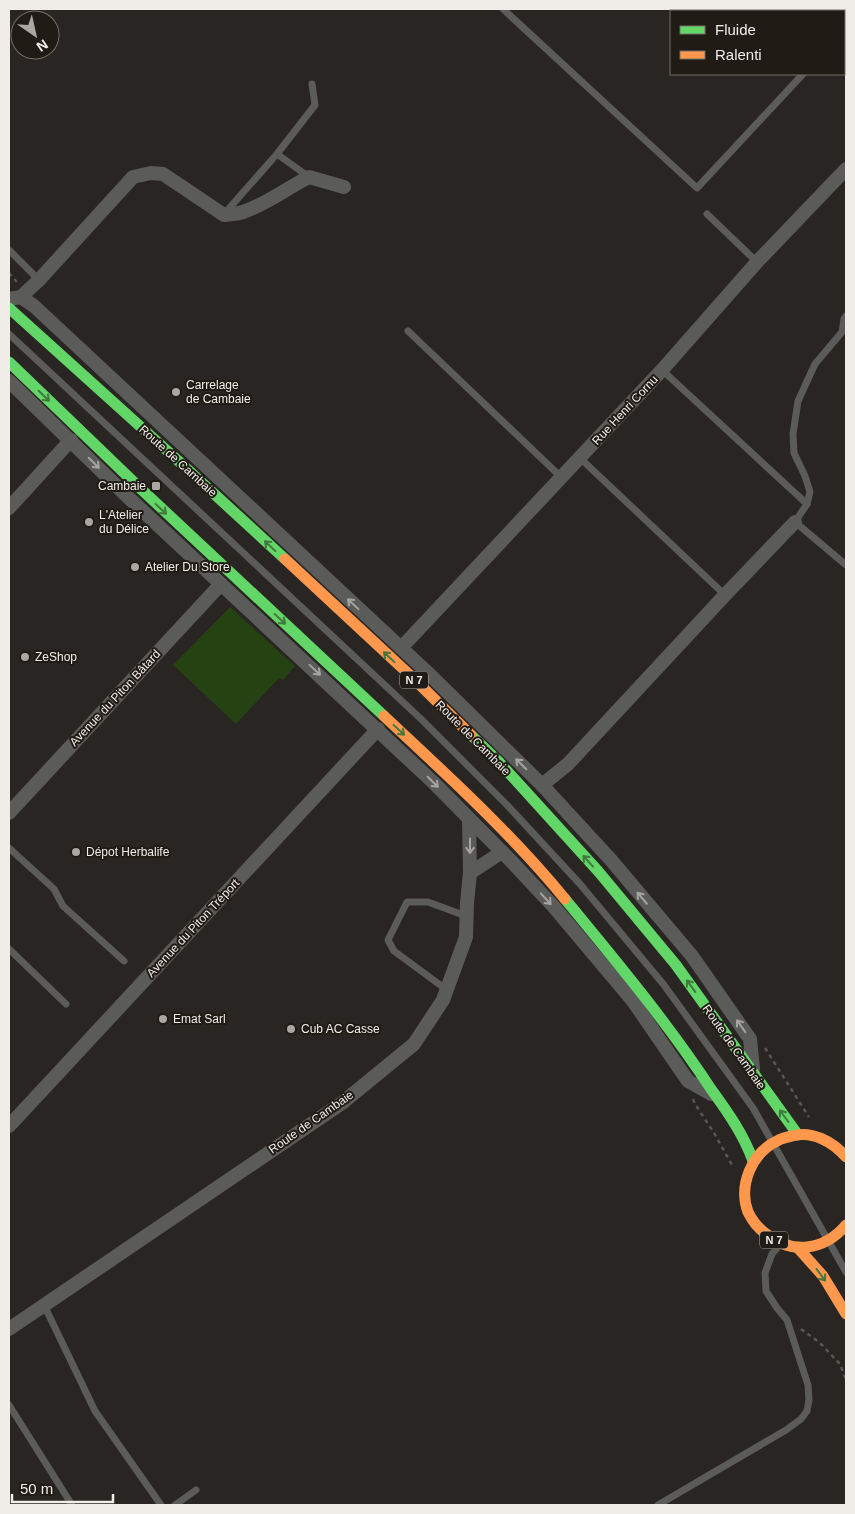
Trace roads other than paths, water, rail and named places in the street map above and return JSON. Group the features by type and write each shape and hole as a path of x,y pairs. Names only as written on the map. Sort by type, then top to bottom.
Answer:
{"main road":[{"name":"Route de Cambaie","path":"9,308 413,678 499,762 598,871 676,965 798,1135"},
{"path":"9,362 140,489 435,764 489,817 562,895 645,996 733,1120 753,1161 764,1149 773,1143 785,1137 798,1135 815,1136 832,1143 846,1155"},
{"name":"N 7","path":"753,1161 748,1172 745,1189 747,1206 754,1222 766,1235 781,1244 798,1248 814,1246 829,1240 841,1232 846,1225"},
{"path":"798,1248 823,1276 846,1314"}],"street":[{"path":"15,298 39,280 133,177 151,173 163,174 224,215 242,213 274,198 294,184 309,177 344,187"},
{"name":"Rue Henri Cornu","path":"401,648 662,370 757,262 844,176"},
{"path":"15,298 34,306 434,679 542,785 611,860 692,956 750,1039 753,1072"},
{"path":"9,381 131,500 434,783 554,907 632,1001 688,1081 716,1096"},
{"path":"9,508 71,440"},
{"path":"542,785 568,764 795,522"},
{"name":"Avenue du Piton Bâtard","path":"9,813 221,584"},
{"name":"Avenue du Piton Tréport","path":"9,1126 378,730"},
{"name":"Route de Cambaie","path":"9,1329 342,1103 414,1044 443,1000 466,937 470,873 469,820"},
{"path":"470,873 502,852"}],"lane":[{"path":"503,9 697,188 801,75"},
{"path":"224,215 277,154 315,105 312,84"},
{"path":"277,154 309,177"},
{"path":"707,214 757,262"},
{"path":"9,250 39,280"},
{"path":"846,316 842,332 815,364 798,401 793,434 794,454 805,476 810,492 807,504 795,522 846,565"},
{"path":"408,331 561,477"},
{"path":"9,334 420,718 513,812 580,884 664,985 753,1108 846,1272"},
{"path":"662,370 807,504"},
{"path":"580,458 725,595"},
{"path":"9,848 54,889 63,906 124,961"},
{"path":"447,990 394,951 388,940 407,902 428,902 466,916"},
{"path":"9,950 66,1004"},
{"path":"658,1505 786,1430 801,1419 807,1411 809,1400 808,1385 787,1320 766,1291 765,1273 772,1254 781,1244"},
{"path":"44,1305 95,1411 161,1505"},
{"path":"9,1405 72,1505"},
{"path":"175,1505 196,1490"}],"place":[{"name":"Carrelage de Cambaie","path":"176,392"},
{"name":"Cambaie","path":"156,486"},
{"name":"L'Atelier du Délice","path":"89,522"},
{"name":"Atelier Du Store","path":"135,567"},
{"name":"ZeShop","path":"25,657"},
{"name":"Dépot Herbalife","path":"76,852"},
{"name":"Emat Sarl","path":"163,1019"},
{"name":"Cub AC Casse","path":"291,1029"}]}
